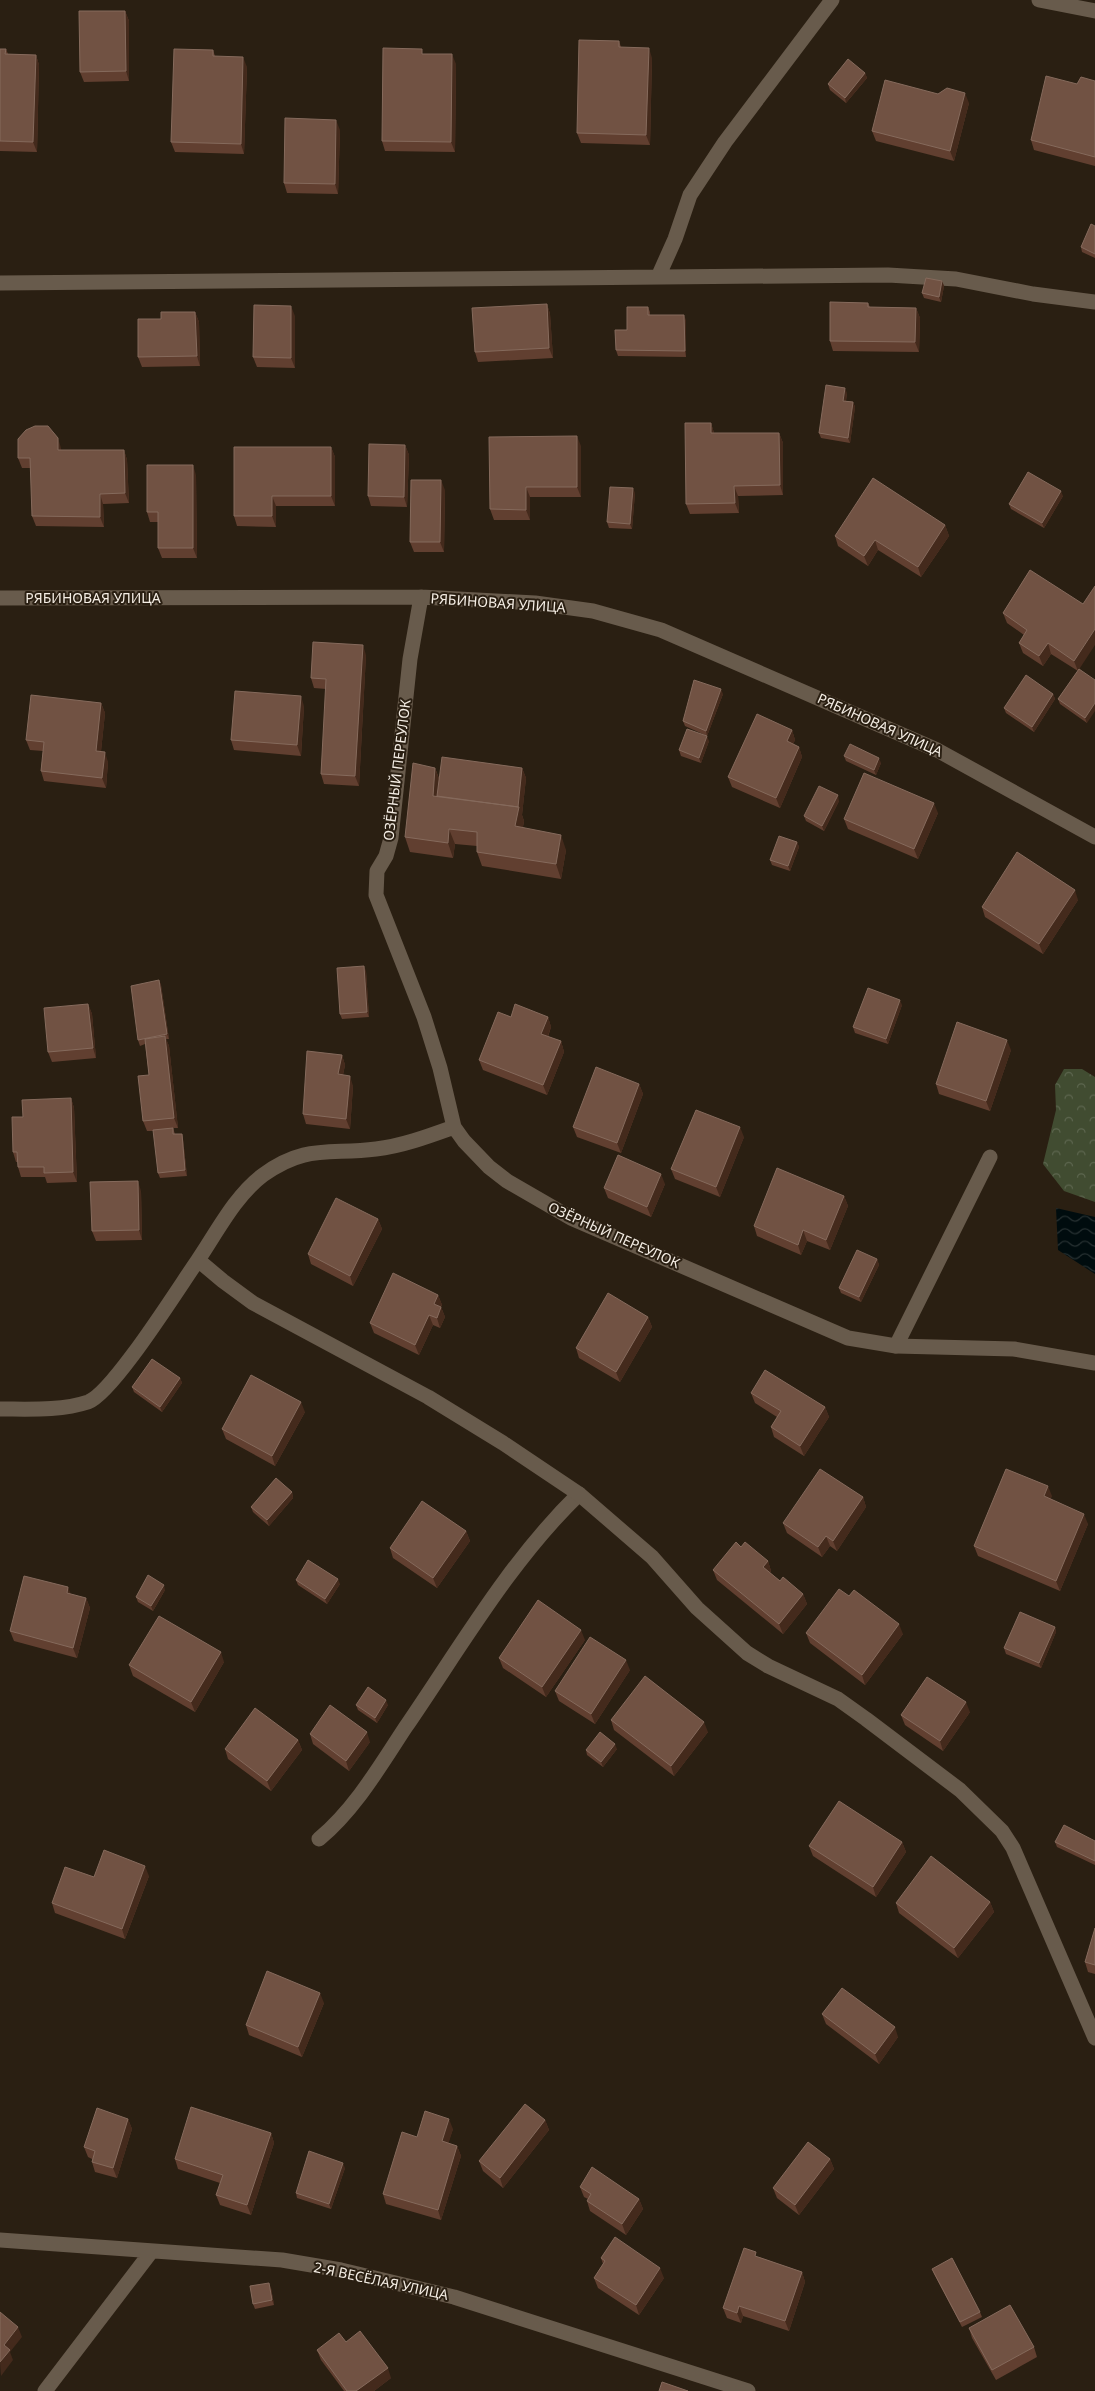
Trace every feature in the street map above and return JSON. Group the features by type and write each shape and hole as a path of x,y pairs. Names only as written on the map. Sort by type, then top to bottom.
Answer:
{"street":[{"path":"658,278 675,239 690,195 725,142 832,0"},
{"path":"1039,0 1095,11"},
{"path":"0,283 888,275 956,279 1033,294 1095,302"},
{"name":"РЯБИНОВАЯ УЛИЦА","path":"0,598 421,597 535,603 593,611 661,630 937,750 1095,837"},
{"name":"ОЗЁРНЫЙ ПЕРЕУЛОК","path":"421,597 410,659 391,838 386,856 377,871 376,895 424,1018 440,1068 454,1127 478,1156 507,1181 571,1218 848,1338 896,1346 1014,1349 1095,1363"},
{"path":"0,1409 60,1407 90,1401 101,1394 126,1364 240,1198 263,1175 298,1156 318,1151 377,1149 454,1127"},
{"path":"896,1346 990,1158"},
{"path":"198,1260 253,1303 428,1397 504,1443 579,1494 652,1557 697,1608 747,1653 845,1704 960,1790 996,1824 1014,1848 1095,2038"},
{"path":"320,1838 333,1827 372,1777 514,1567 554,1518 579,1494"},
{"name":"2-Я ВЕСЁЛАЯ УЛИЦА","path":"0,2240 282,2260 341,2270 402,2284 518,2316 748,2391"},
{"path":"45,2391 151,2252"}],"green space":[{"path":"1064,1069 1082,1069 1095,1077 1095,1202 1064,1191 1043,1164 1056,1110 1055,1085"}],"water":[{"path":"1056,1208 1095,1217 1095,1274 1058,1250"}],"building":[{"path":"79,11 125,11 126,71 80,72"},
{"path":"579,40 619,41 619,47 649,48 646,135 577,133"},
{"path":"383,48 422,49 422,54 452,54 451,142 382,141"},
{"path":"0,49 6,49 5,54 36,55 33,142 0,141"},
{"path":"174,49 213,50 213,56 243,57 241,144 171,142"},
{"path":"848,59 865,73 845,98 828,84"},
{"path":"1046,76 1077,84 1081,77 1095,81 1095,157 1031,140"},
{"path":"885,80 938,94 947,88 965,93 950,151 872,131"},
{"path":"285,118 336,120 335,184 284,183"},
{"path":"1091,224 1095,226 1095,254 1081,247"},
{"path":"926,278 942,281 939,297 922,293"},
{"path":"830,302 868,303 868,307 916,308 915,342 830,341"},
{"path":"547,304 549,348 475,352 472,308"},
{"path":"254,305 291,306 291,358 253,357"},
{"path":"627,307 648,307 648,315 684,315 685,351 616,350 615,330 627,330"},
{"path":"161,312 195,312 197,356 138,357 138,319 161,319"},
{"path":"826,385 845,388 843,401 853,402 848,438 819,433"},
{"path":"685,423 711,423 711,433 779,433 780,485 734,486 735,503 686,504"},
{"path":"35,426 48,426 58,438 58,450 124,450 125,493 100,494 100,517 32,516 30,458 18,458 18,439 26,430"},
{"path":"577,436 577,487 526,487 526,510 490,509 489,437"},
{"path":"369,444 405,445 404,497 368,496"},
{"path":"234,447 331,447 331,496 272,496 272,516 234,516"},
{"path":"147,465 193,465 193,548 158,548 158,512 147,512"},
{"path":"1028,472 1061,491 1042,523 1009,504"},
{"path":"873,478 945,525 918,567 875,540 864,556 835,536"},
{"path":"411,480 441,480 440,542 410,542"},
{"path":"610,487 633,488 630,524 607,522"},
{"path":"1030,570 1083,604 1095,586 1095,629 1074,661 1048,643 1039,656 1019,643 1027,630 1003,613"},
{"path":"313,642 363,645 355,776 321,774 326,679 311,678"},
{"path":"1079,669 1095,680 1095,703 1085,718 1058,699"},
{"path":"1026,675 1053,694 1032,727 1004,708"},
{"path":"694,680 721,689 706,731 683,721"},
{"path":"235,691 301,696 297,745 231,740"},
{"path":"31,695 101,703 96,751 105,752 102,778 41,771 44,742 26,740"},
{"path":"757,714 792,730 787,741 799,747 776,798 728,777"},
{"path":"687,729 707,736 699,758 679,750"},
{"path":"850,744 879,758 874,770 844,756"},
{"path":"442,757 522,768 518,807 437,796"},
{"path":"413,763 435,768 433,796 519,807 515,826 561,835 556,864 477,852 477,832 449,829 448,843 405,837"},
{"path":"864,773 934,803 914,849 844,819"},
{"path":"819,786 838,795 822,826 804,816"},
{"path":"779,836 797,842 788,866 770,860"},
{"path":"1017,852 1075,890 1039,944 982,907"},
{"path":"364,966 367,1012 340,1014 337,968"},
{"path":"159,980 167,1034 138,1040 131,986"},
{"path":"868,988 900,1000 886,1039 853,1027"},
{"path":"88,1004 93,1048 48,1052 44,1008"},
{"path":"515,1004 548,1017 541,1034 561,1041 543,1085 479,1060 498,1012 511,1017"},
{"path":"957,1022 1007,1040 986,1101 936,1084"},
{"path":"165,1036 174,1118 143,1121 138,1076 149,1075 145,1039"},
{"path":"307,1051 342,1055 338,1074 350,1076 346,1119 303,1114"},
{"path":"596,1067 639,1084 617,1143 573,1127"},
{"path":"71,1098 73,1172 44,1173 44,1167 18,1167 17,1152 13,1152 12,1117 23,1117 22,1100"},
{"path":"696,1110 740,1127 716,1187 671,1169"},
{"path":"173,1128 173,1134 182,1134 185,1170 158,1173 153,1130"},
{"path":"618,1155 661,1174 647,1207 604,1188"},
{"path":"777,1168 844,1196 826,1240 803,1230 798,1245 754,1226"},
{"path":"138,1181 139,1230 92,1231 90,1182"},
{"path":"336,1198 378,1219 350,1276 308,1254"},
{"path":"857,1250 877,1259 859,1297 839,1288"},
{"path":"393,1273 438,1295 434,1304 441,1307 437,1318 429,1315 415,1345 370,1323"},
{"path":"608,1293 648,1317 616,1372 576,1348"},
{"path":"152,1359 180,1378 160,1407 132,1387"},
{"path":"765,1370 825,1407 800,1446 771,1427 781,1411 751,1393"},
{"path":"251,1375 301,1402 272,1456 222,1429"},
{"path":"820,1469 863,1497 833,1541 826,1536 818,1547 783,1523"},
{"path":"1006,1469 1048,1486 1044,1496 1084,1514 1056,1581 974,1546"},
{"path":"276,1478 292,1492 267,1520 251,1507"},
{"path":"422,1501 466,1531 433,1578 390,1548"},
{"path":"736,1542 741,1547 745,1542 768,1561 763,1567 780,1581 783,1577 803,1594 779,1624 713,1570"},
{"path":"308,1560 338,1579 325,1599 296,1580"},
{"path":"148,1575 164,1585 151,1606 136,1597"},
{"path":"24,1576 68,1587 67,1593 86,1598 73,1648 10,1631"},
{"path":"839,1589 849,1596 854,1590 899,1624 862,1675 806,1633"},
{"path":"538,1600 581,1630 542,1687 499,1658"},
{"path":"1020,1612 1055,1627 1039,1663 1004,1648"},
{"path":"159,1616 221,1652 191,1702 129,1665"},
{"path":"590,1637 626,1660 591,1714 555,1691"},
{"path":"645,1676 704,1722 671,1766 611,1720"},
{"path":"927,1677 966,1702 940,1741 901,1715"},
{"path":"368,1687 386,1700 375,1718 356,1705"},
{"path":"330,1705 367,1732 346,1761 310,1734"},
{"path":"255,1708 298,1740 267,1781 225,1749"},
{"path":"600,1732 615,1744 601,1762 586,1750"},
{"path":"839,1801 902,1842 873,1887 809,1846"},
{"path":"1064,1825 1095,1841 1095,1861 1055,1842"},
{"path":"104,1850 145,1866 122,1929 52,1903 65,1867 94,1877"},
{"path":"931,1856 990,1902 954,1948 896,1903"},
{"path":"1095,1928 1095,1965 1085,1962"},
{"path":"267,1971 320,1993 298,2047 246,2025"},
{"path":"842,1988 895,2027 875,2054 822,2014"},
{"path":"525,2104 545,2120 500,2178 479,2161"},
{"path":"191,2107 271,2133 247,2205 216,2195 223,2175 175,2159"},
{"path":"97,2108 128,2119 113,2168 92,2162 95,2151 84,2147"},
{"path":"425,2111 449,2119 442,2141 457,2146 438,2210 383,2194 402,2132 417,2137"},
{"path":"808,2142 830,2159 795,2205 773,2188"},
{"path":"309,2151 343,2163 329,2204 296,2193"},
{"path":"592,2167 639,2199 622,2224 587,2201 591,2194 580,2187"},
{"path":"615,2237 660,2268 636,2305 594,2278 605,2261 601,2258"},
{"path":"744,2248 756,2252 755,2256 802,2272 785,2321 739,2306 737,2313 723,2308"},
{"path":"952,2258 980,2312 960,2322 932,2269"},
{"path":"269,2283 272,2300 253,2304 250,2286"},
{"path":"1010,2305 1034,2347 992,2370 969,2328"},
{"path":"0,2312 18,2327 4,2345 10,2350 0,2362"},
{"path":"360,2331 388,2368 356,2391 347,2391 317,2350 339,2333 346,2342"},
{"path":"662,2382 688,2391 659,2391"}]}
